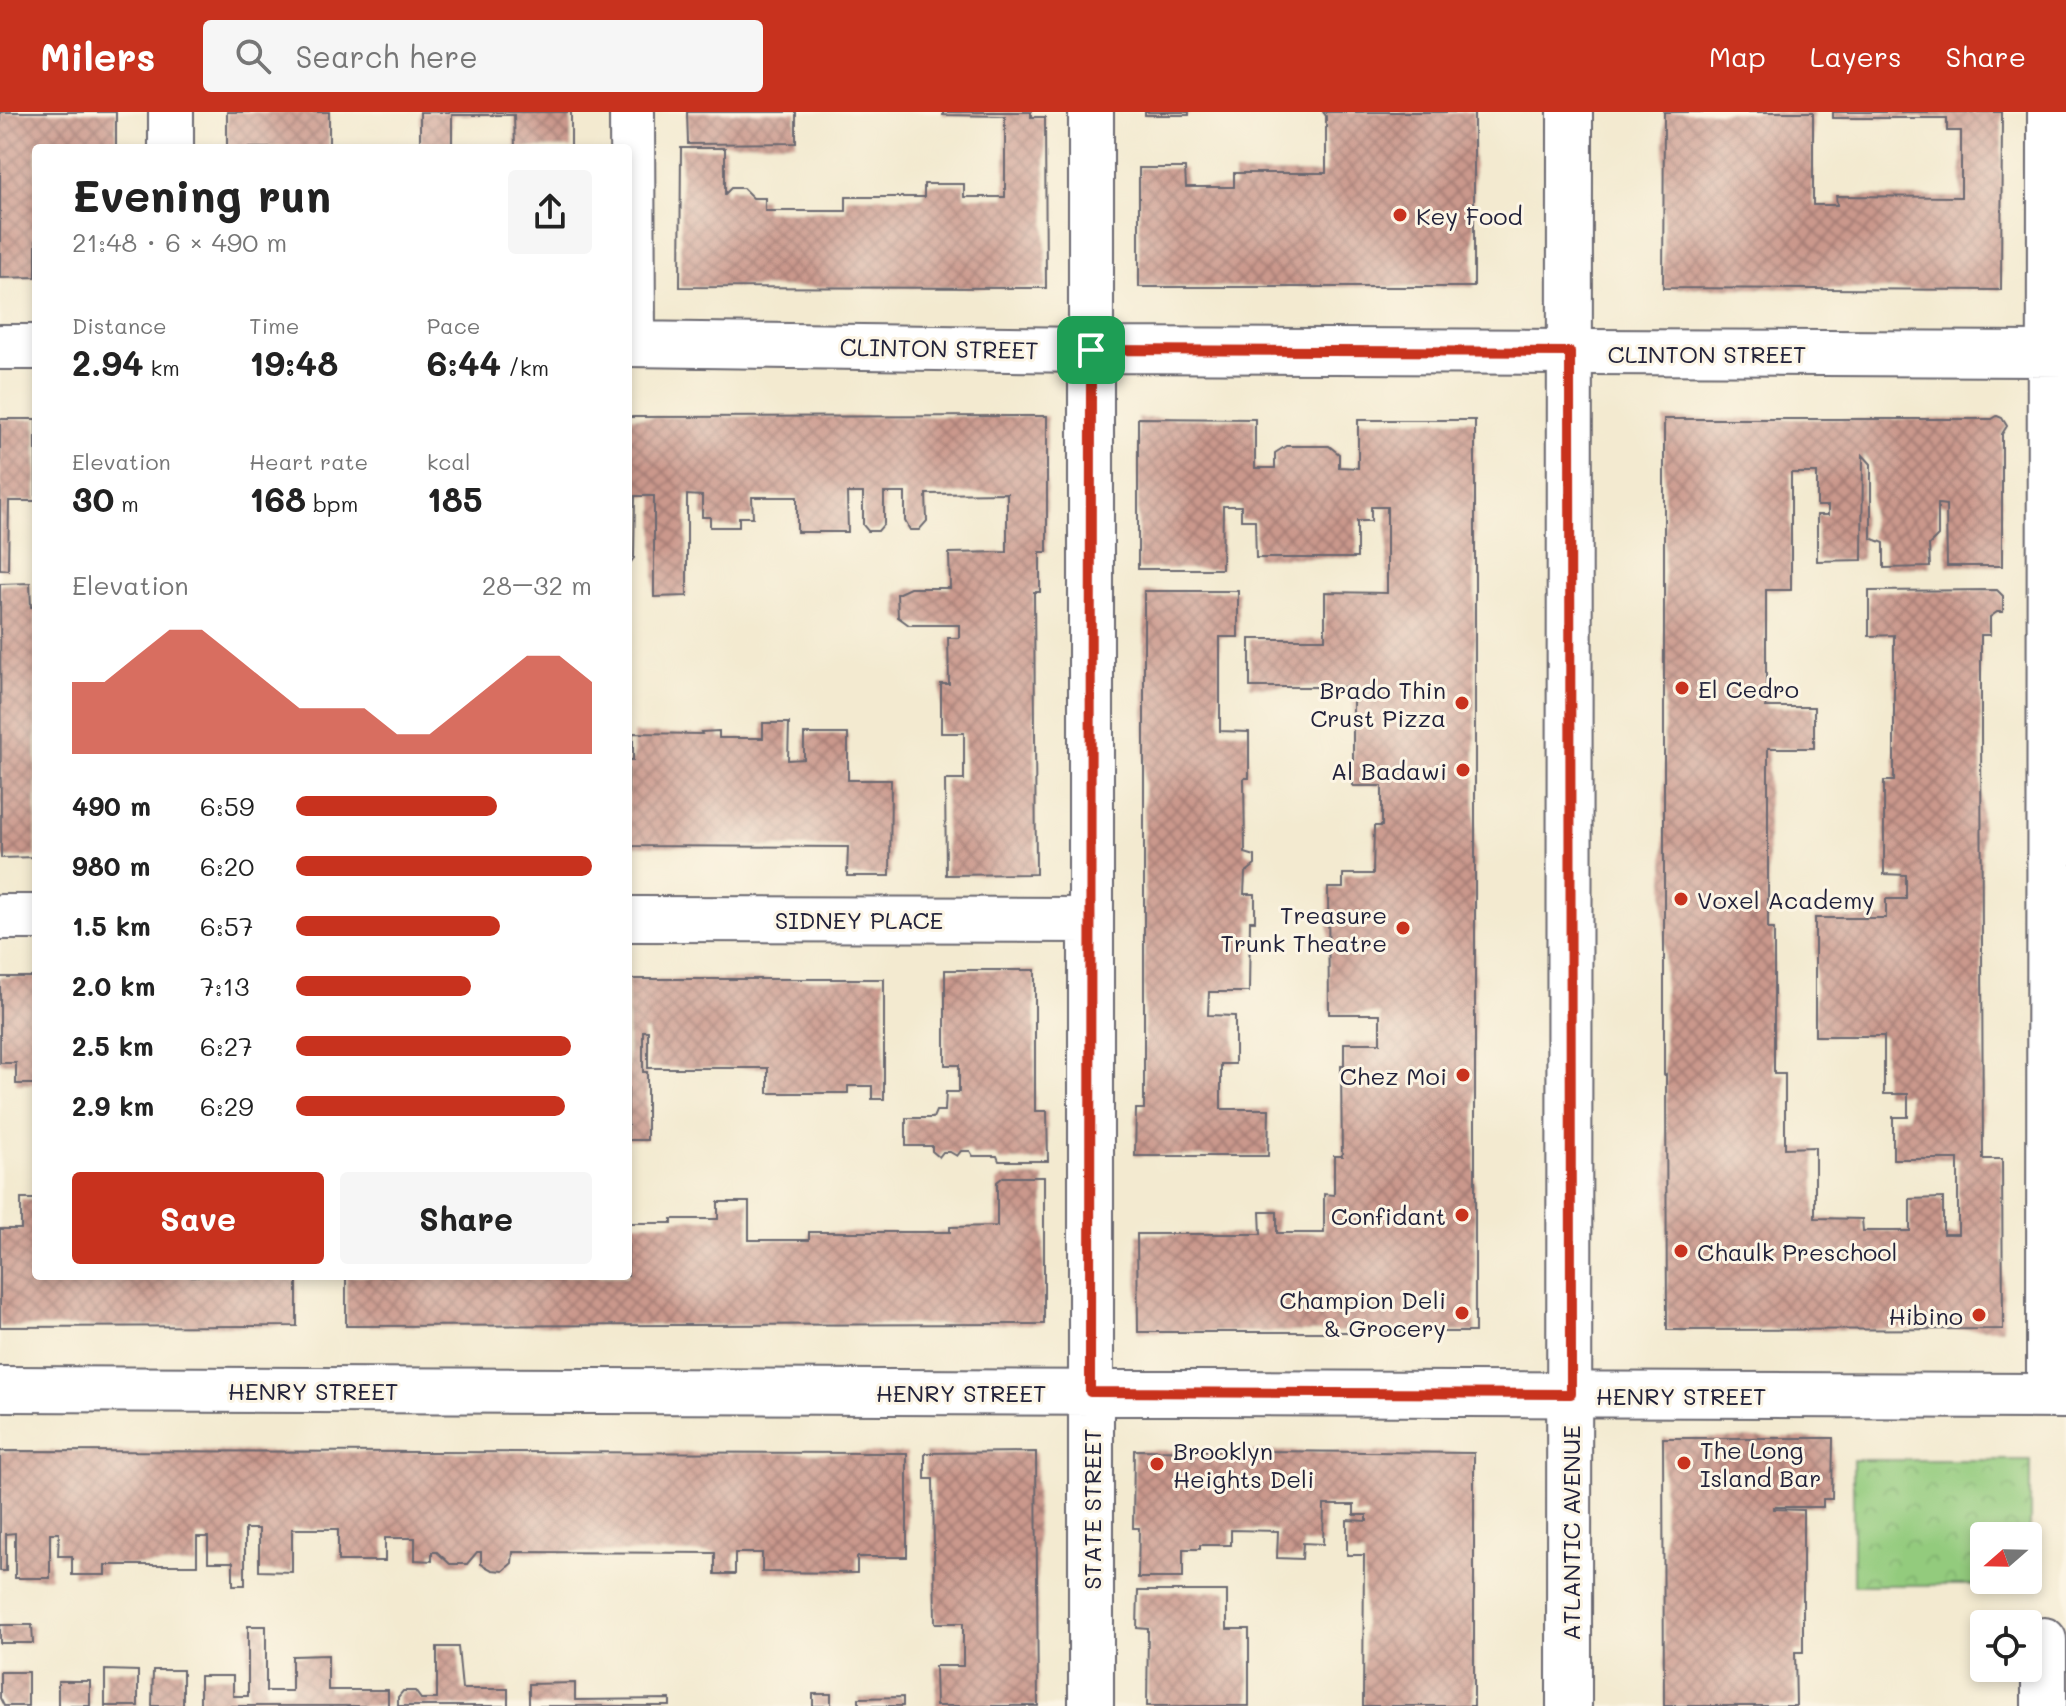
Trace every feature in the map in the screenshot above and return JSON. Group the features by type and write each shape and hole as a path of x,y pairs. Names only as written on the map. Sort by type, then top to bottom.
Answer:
{"street":[{"path":"171,112 171,144"},
{"path":"632,112 632,144"},
{"name":"STATE STREET","path":"1091,112 1091,1706"},
{"name":"ATLANTIC AVENUE","path":"1569,1706 1570,112"},
{"path":"2050,112 2059,354 2057,1396"},
{"name":"CLINTON STREET","path":"632,344 1091,350 2059,354"},
{"path":"0,347 32,347"},
{"path":"0,917 32,917"},
{"name":"SIDNEY PLACE","path":"632,919 1090,920"},
{"name":"HENRY STREET","path":"0,1389 2057,1396"},
{"path":"2044,1640 2044,1706"}],"green space":[{"path":"1853,1460 2030,1460 2030,1522 1970,1522 1970,1585 1853,1585"}],"building":[{"path":"0,112 116,112 116,144 32,144 32,277 0,278"},
{"path":"227,112 329,112 329,144 227,144"},
{"path":"420,112 571,112 571,144 515,144 514,115 452,115 452,144 420,144"},
{"path":"687,112 796,112 796,143 688,144"},
{"path":"943,112 1031,112 1031,117 1045,117 1046,288 680,287 681,148 725,148 725,194 731,188 743,188 753,198 765,198 765,211 846,211 846,197 924,197 924,184 964,184 964,197 1005,197 1005,116 943,115"},
{"path":"1145,112 1189,112 1189,115 1145,115"},
{"path":"1323,112 1474,112 1474,287 1139,287 1139,168 1185,168 1186,187 1234,187 1234,173 1326,173 1326,116"},
{"path":"1664,112 1813,112 1813,205 1837,205 1836,196 1961,197 1961,131 1947,131 1947,118 1833,118 1833,112 2002,112 2001,290 1663,288"},
{"path":"1047,416 1047,552 1040,552 1040,592 1034,592 1036,874 946,875 945,780 964,780 964,733 941,733 941,684 949,684 948,638 959,638 959,625 909,625 898,617 897,594 910,588 950,588 949,553 1007,552 1007,493 926,494 927,521 919,530 910,530 905,521 905,493 884,493 884,524 878,531 868,531 863,525 863,493 847,493 848,532 797,532 797,497 752,497 753,517 739,517 739,527 710,527 710,517 702,517 702,496 687,495 687,596 654,597 654,496 635,496 632,561 632,417"},
{"path":"1997,416 2007,426 2002,434 2002,566 1947,566 1946,505 1938,504 1938,536 1929,545 1930,567 1884,568 1884,543 1871,538 1871,464 1863,455 1862,560 1817,561 1817,515 1828,515 1828,506 1817,506 1817,473 1791,473 1791,590 1766,590 1766,707 1814,707 1814,748 1768,748 1768,929 1774,929 1774,1074 1785,1074 1785,1148 1815,1147 1815,1218 1862,1219 1863,1231 1910,1231 1910,1199 1943,1198 1943,1234 1958,1234 1958,1159 1893,1159 1893,1117 1908,1117 1908,1094 1884,1094 1884,1036 1815,1036 1815,918 1886,918 1886,899 1906,899 1906,875 1884,874 1884,781 1894,781 1894,635 1869,636 1869,591 1997,590 2003,596 2003,612 1990,617 1990,635 1981,635 1981,731 1983,1159 2002,1159 2003,1329 1667,1330 1664,419 1992,419"},
{"path":"1138,418 1255,419 1255,468 1275,468 1275,453 1286,446 1329,446 1339,454 1339,467 1358,468 1358,420 1475,420 1475,1332 1138,1332 1137,1234 1261,1234 1260,1212 1277,1212 1277,1233 1324,1233 1324,1194 1334,1195 1334,1156 1342,1156 1341,1066 1344,1066 1344,1043 1380,1043 1380,1014 1329,1014 1328,888 1343,888 1343,874 1373,874 1374,826 1382,826 1382,786 1353,786 1353,687 1250,687 1250,639 1325,639 1325,592 1387,593 1387,507 1371,507 1371,521 1357,521 1357,558 1256,558 1255,520 1241,520 1241,506 1223,506 1222,569 1138,569"},
{"path":"0,419 32,419 32,501 9,501 8,570 0,569"},
{"path":"30,583 32,857 1,858 0,584"},
{"path":"1144,591 1238,591 1238,637 1220,637 1220,731 1249,732 1249,778 1244,778 1245,853 1255,856 1255,865 1245,873 1244,894 1255,894 1255,921 1250,921 1249,992 1209,992 1208,1015 1235,1016 1235,1064 1221,1064 1221,1109 1269,1109 1268,1156 1135,1156 1136,1109 1144,1109"},
{"path":"763,723 789,723 788,760 804,759 804,734 848,734 848,780 891,780 890,876 847,876 848,847 632,846 633,733 702,734 719,731 719,738 763,738"},
{"path":"945,970 1035,970 1035,1111 1047,1111 1048,1161 999,1161 997,1156 973,1156 970,1151 961,1151 957,1156 943,1152 939,1157 932,1151 932,1146 906,1146 906,1118 933,1118 936,1111 945,1111 946,1092 959,1092 959,1065 945,1065"},
{"path":"0,977 32,977 32,1084 16,1084 16,1063 0,1063"},
{"path":"632,979 884,979 884,1099 872,1099 872,1086 848,1086 848,1093 768,1093 768,1068 648,1068 648,1031 643,1031 643,1072 647,1072 647,1140 632,1140"},
{"path":"1003,1177 1044,1177 1044,1324 346,1326 346,1280 632,1280 632,1223 718,1219 718,1202 749,1202 749,1240 809,1240 809,1232 950,1232 950,1227 997,1226 997,1182"},
{"path":"21,1199 32,1199 32,1280 297,1280 297,1326 0,1327 0,1229 21,1229"},
{"path":"1663,1438 1833,1438 1832,1499 1823,1499 1823,1507 1774,1507 1803,1510 1803,1652 1795,1652 1796,1706 1664,1706"},
{"path":"1134,1450 1474,1453 1474,1706 1363,1706 1364,1555 1347,1555 1347,1520 1367,1521 1367,1515 1354,1515 1354,1505 1324,1505 1323,1544 1303,1543 1302,1559 1277,1558 1278,1531 1231,1530 1231,1545 1200,1545 1200,1549 1183,1549 1183,1578 1138,1578 1139,1528 1133,1528"},
{"path":"0,1451 907,1453 907,1557 857,1557 857,1573 762,1572 762,1553 735,1553 735,1574 715,1574 715,1553 513,1552 512,1563 503,1571 481,1564 481,1552 477,1552 467,1564 450,1564 437,1552 432,1552 432,1561 415,1560 415,1538 385,1538 385,1561 338,1561 338,1529 292,1529 292,1572 259,1571 259,1529 245,1529 245,1585 233,1585 233,1562 208,1562 208,1537 197,1537 197,1565 105,1565 105,1575 72,1575 72,1556 58,1556 59,1533 50,1533 50,1578 15,1578 15,1533 6,1534 6,1571 0,1571"},
{"path":"1036,1452 1038,1706 936,1706 935,1666 963,1666 963,1623 935,1623 933,1479 925,1479 925,1453"},
{"path":"1138,1591 1227,1591 1227,1629 1249,1629 1249,1706 1147,1706 1148,1629 1137,1628"},
{"path":"0,1625 32,1625 33,1643 0,1643"},
{"path":"248,1626 266,1626 266,1691 292,1691 292,1656 328,1655 328,1690 388,1690 388,1706 200,1706 200,1676 233,1676 233,1696 248,1696"},
{"path":"437,1647 458,1647 462,1689 508,1689 508,1706 398,1706 398,1697 403,1691 415,1691 421,1699 437,1699"},
{"path":"105,1670 138,1671 138,1706 105,1706"},
{"path":"153,1670 183,1670 183,1706 152,1706"},
{"path":"0,1672 28,1672 28,1706 4,1706 0,1698"},
{"path":"58,1681 90,1681 90,1706 58,1706"},
{"path":"575,1683 575,1700 670,1699 670,1706 529,1706 529,1684"},
{"path":"813,1694 831,1694 831,1706 813,1706"},
{"path":"903,1697 903,1706 859,1706 859,1698"}],"place":[{"name":"Key Food","path":"1400,215"},
{"name":"El Cedro","path":"1682,688"},
{"name":"Brado Thin Crust Pizza","path":"1462,703"},
{"name":"Al Badawi","path":"1463,770"},
{"name":"Voxel Academy","path":"1681,899"},
{"name":"Treasure Trunk Theatre","path":"1403,928"},
{"name":"Chez Moi","path":"1463,1075"},
{"name":"Confidant","path":"1462,1215"},
{"name":"Chaulk Preschool","path":"1681,1251"},
{"name":"Champion Deli & Grocery","path":"1462,1313"},
{"name":"Hibino","path":"1979,1315"},
{"name":"The Long Island Bar","path":"1684,1463"},
{"name":"Brooklyn Heights Deli","path":"1157,1464"}],"route":[{"path":"1091,350 1570,352 1571,1394 1090,1392 1091,350"}]}
